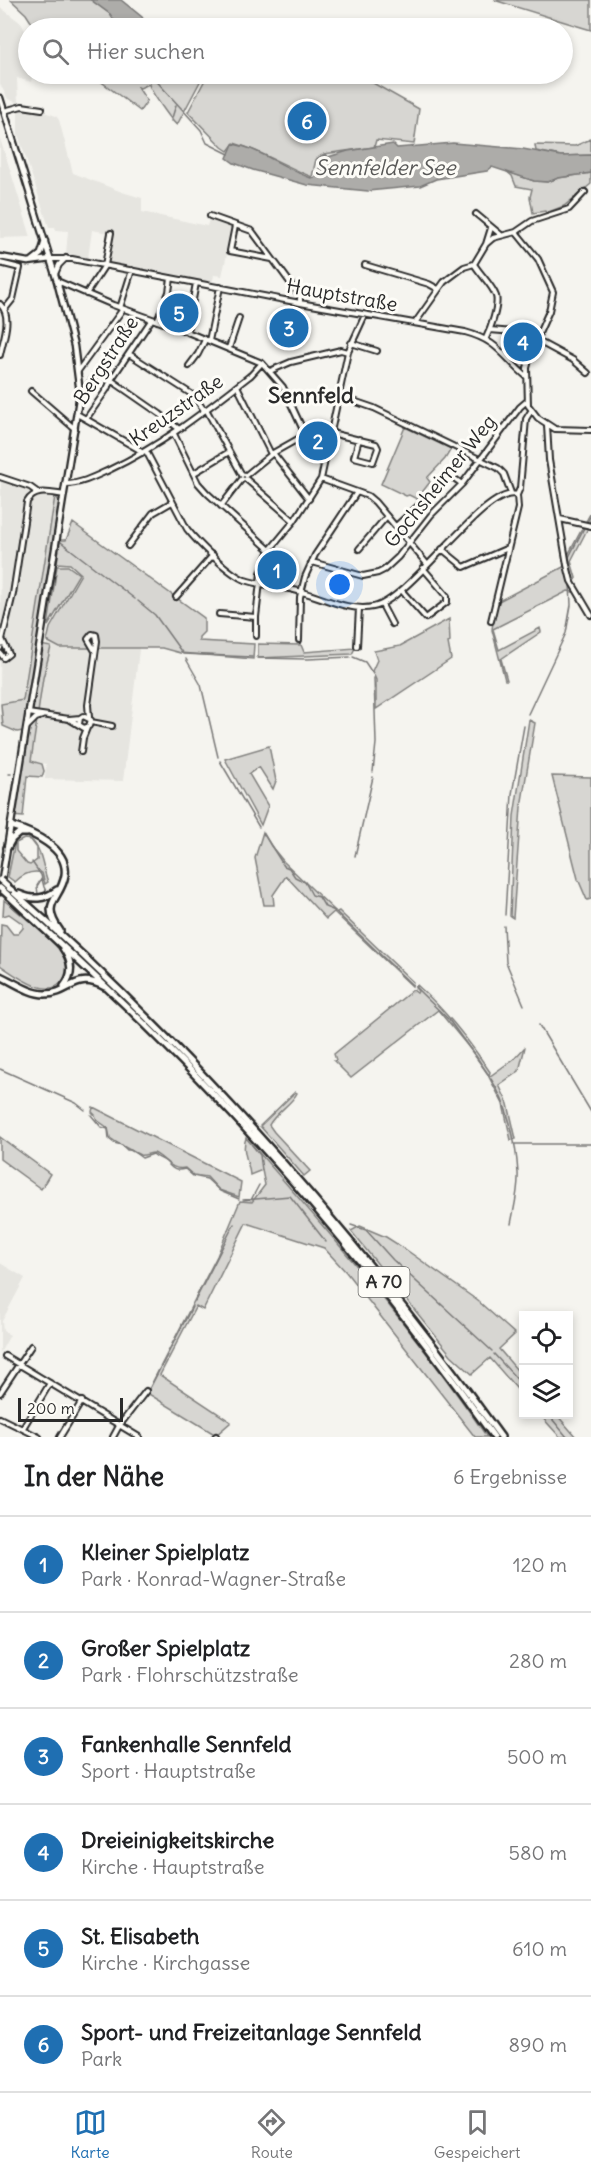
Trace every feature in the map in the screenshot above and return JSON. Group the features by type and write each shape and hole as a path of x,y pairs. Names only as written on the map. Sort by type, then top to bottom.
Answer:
{"highway":[{"path":"11,826 54,848 62,858 65,874 51,905 51,915 68,942"},
{"path":"7,848 19,833 29,834"},
{"name":"A 70","path":"0,880 158,1029 257,1136 381,1278 501,1437"},
{"path":"10,889 27,897 39,899 48,897 58,889"},
{"name":"A 70","path":"0,890 112,991 246,1124"},
{"path":"59,942 69,957 71,967 69,980 60,990"},
{"path":"0,976 36,992 48,994 79,982 90,981 112,991"},
{"name":"A 70","path":"257,1136 376,1281 435,1356 494,1437"}],"main road":[{"path":"0,98 57,281 78,371 80,396 0,890"},
{"path":"29,262 41,254 45,241"},
{"path":"0,257 29,262 51,259"}],"street":[{"path":"4,111 26,106 42,109"},
{"path":"486,244 500,234 516,232 532,220 569,209 585,192"},
{"path":"476,214 500,234"},
{"path":"210,216 252,231 300,296 300,303"},
{"path":"235,226 230,251 273,259"},
{"path":"415,322 438,289 452,275 474,264 486,244 491,228"},
{"path":"516,232 538,259 553,292 549,311 532,349 526,377 527,401 531,411 547,425 561,430 591,430"},
{"path":"86,294 105,265 111,233"},
{"path":"55,274 59,265 66,258"},
{"name":"Hauptstraße","path":"51,259 66,258 460,331 486,338 501,350 526,377"},
{"path":"0,263 20,268 13,299 5,309"},
{"path":"474,264 496,296 496,305 486,338"},
{"path":"365,265 429,284 438,289"},
{"path":"78,371 122,308 132,270"},
{"name":"Bergstraße","path":"86,418 154,320 169,292 171,278"},
{"path":"57,281 262,363 283,387 317,460 324,464"},
{"path":"187,332 196,283"},
{"path":"189,366 207,340 220,287"},
{"path":"0,304 5,309 7,318 0,355"},
{"path":"80,396 136,313"},
{"path":"256,636 261,573 270,550 294,522 321,479 348,352 365,315"},
{"path":"229,348 239,318"},
{"path":"490,330 539,334"},
{"path":"536,340 573,360 588,373"},
{"path":"351,342 377,351"},
{"path":"270,371 291,362 341,350 348,352"},
{"path":"129,354 193,395 205,409 244,477 294,522"},
{"name":"Kreuzstraße","path":"66,484 76,484 88,479 144,452 174,434 257,370 262,363"},
{"path":"111,380 179,429"},
{"path":"237,386 272,454 309,499"},
{"path":"31,391 75,429"},
{"path":"339,396 374,408 501,471 516,494 518,508 491,621"},
{"name":"Gochsheimer Weg","path":"312,562 346,572 370,575 378,573 390,564 431,515 462,484 520,407 527,401"},
{"path":"77,414 144,452 194,538 237,576 360,608 382,605 402,591 442,548 486,507 516,494 520,488 526,418 531,411"},
{"path":"547,425 549,460 571,580 591,615"},
{"path":"331,433 359,439 378,446 374,462 354,457 359,439"},
{"path":"174,434 207,493 270,550"},
{"path":"221,506 244,477 272,454 305,435"},
{"path":"194,472 229,452"},
{"path":"396,526 450,476 462,484"},
{"path":"0,477 30,487 37,492 64,495"},
{"path":"321,479 357,492 375,502 427,564"},
{"path":"0,648 13,594 26,506 29,498 37,492"},
{"path":"299,639 301,591 312,562 357,492"},
{"path":"128,546 153,513 172,502"},
{"path":"359,549 387,516"},
{"path":"560,519 591,526"},
{"path":"442,548 465,567 508,548"},
{"path":"176,597 213,555"},
{"path":"402,591 426,618 447,602 447,596 423,568"},
{"path":"382,605 392,624"},
{"path":"357,646 360,608"},
{"path":"219,614 256,617"},
{"path":"0,653 4,658 9,654 2,639"},
{"path":"81,752 82,722 88,705 95,651"},
{"path":"88,705 90,720"},
{"path":"28,713 82,722 90,720 112,726"},
{"path":"26,728 36,718 43,716"},
{"path":"82,722 90,720"},
{"path":"0,1393 30,1346"},
{"path":"5,1356 139,1437"},
{"path":"23,1428 50,1383"},
{"path":"113,1437 146,1391"},
{"path":"60,1437 82,1401"},
{"path":"0,1418 39,1437"}],"shaded area":[{"path":"11,0 91,0 113,18 29,18"},
{"path":"494,0 591,0 591,30 573,25 573,18 552,18"},
{"path":"0,7 18,21 18,103 8,99 0,84"},
{"path":"104,84 149,84 140,88 137,86 147,101 140,111"},
{"path":"149,84 199,84 177,125"},
{"path":"203,84 375,84 419,109 414,144 376,140 374,147 324,154 316,159 312,177 234,143 228,151 188,112"},
{"path":"23,108 56,116 73,173 142,198 142,212 207,226 209,219 233,228 222,276 214,275 212,284 103,262 109,233 92,230 88,258 66,254 68,231 49,227 18,134 18,111"},
{"path":"0,139 8,163 31,237 0,238"},
{"path":"591,139 591,155 561,156 536,151 535,145 575,146"},
{"path":"506,171 534,181 547,182 591,173 591,184 564,206 546,213 545,211 533,213 530,197 532,189 516,186 512,176"},
{"path":"405,427 451,449 427,478 430,482 417,499 381,484"},
{"path":"1,478 24,485 37,493 48,492 55,496 23,700 1,704 3,726 0,720"},
{"path":"55,496 60,502 23,731 17,732 3,726 1,704 23,700"},
{"path":"591,512 589,526 571,561 576,578 573,592 568,591 493,629 499,650 540,628 541,632 501,659 507,680 505,680 492,630 495,603 567,565 566,559"},
{"path":"73,523 204,618 204,632 199,637 199,641 254,644 253,659 180,653 162,648 60,648 47,641 50,628 81,574 70,564 57,563 60,540 66,540"},
{"path":"271,557 288,567 285,586 264,580"},
{"path":"57,566 68,566 79,574 48,626"},
{"path":"449,619 450,642 448,643 451,659 376,709 376,680 372,671 377,660 374,651 400,646"},
{"path":"49,626 137,642 139,650 123,781 45,779 46,764 31,761"},
{"path":"258,644 301,645 304,652 355,648 352,654 258,658"},
{"path":"40,645 51,647 43,678 31,761 42,764 44,771 42,777 27,776 23,817 12,816"},
{"path":"529,720 535,723 521,807 513,918 510,916 514,816"},
{"path":"269,746 276,781 273,789 259,767 249,774 268,806 261,825 225,759"},
{"path":"552,776 591,777 591,899 587,900 578,879"},
{"path":"263,832 284,862 335,911 326,919 286,876 273,895 274,905 264,905 255,858"},
{"path":"25,836 31,840 24,839 16,843 16,851 30,865 37,860 37,848 48,882 45,884 42,873 38,872 27,873 15,882 8,877 15,842 19,837"},
{"path":"4,900 44,934 63,955 67,971 59,985 43,988 33,985 0,965 1,924 6,925 13,934 18,934 23,928 23,924 9,914 3,916"},
{"path":"339,911 413,982 412,986 335,913"},
{"path":"417,985 438,1005 465,1037 490,1072 489,1076 476,1056 438,1010 351,1078 334,1061 336,1060 334,1054 413,990 417,993 415,988"},
{"path":"525,1047 519,1071 499,1085 508,1104 516,1139 511,1140 503,1104 489,1077 515,1058"},
{"path":"295,1092 297,1093 295,1097 269,1125 310,1171 304,1176 260,1126"},
{"path":"93,1107 241,1182 239,1197 219,1190 207,1177 193,1175 185,1168 172,1166 154,1153 140,1155 116,1142 110,1138 108,1128 97,1120 92,1112"},
{"path":"0,1137 50,1174 41,1189 0,1159"},
{"path":"246,1138 402,1321 487,1437 475,1437 346,1272 324,1248 246,1223 203,1310 196,1306 160,1375 231,1422 216,1435 147,1393 217,1256 240,1201 252,1202 265,1185 262,1170 250,1175 245,1152"},
{"path":"360,1226 386,1237 478,1301 515,1334 499,1349 519,1372 519,1391 490,1358 472,1374 451,1355 351,1231"},
{"path":"0,1263 25,1278 2,1321 3,1331 10,1335 0,1353"},
{"path":"544,1419 560,1419 576,1437 560,1437"}],"water":[{"path":"91,0 121,0 142,18 113,18"},
{"name":"Sennfelder See","path":"453,143 523,149 561,156 591,155 591,173 558,178 548,182 534,181 492,167 487,171 436,179 420,186 368,191 307,185 253,170 227,158 233,144 254,150 311,178 316,177 321,164 318,160 326,154 328,157 348,151 393,144 397,148"}],"waterway":[{"name":"Sennfelder See","path":"159,84 201,130 207,143 229,154"},
{"path":"171,121 176,105"},
{"path":"587,522 591,515"},
{"path":"570,566 569,557 585,526"},
{"path":"61,542 135,599"},
{"path":"571,569 573,579"},
{"path":"528,714 566,633 571,605 570,584"},
{"path":"138,601 155,615 183,654 252,657"},
{"path":"257,658 350,657"},
{"path":"353,657 365,662 373,674"},
{"path":"186,659 201,685 218,757"},
{"path":"373,772 376,743 374,678"},
{"path":"505,915 512,794 524,726"},
{"path":"220,761 259,827"},
{"path":"355,856 373,777"},
{"path":"263,833 284,866 289,868 295,877 305,882 312,895 319,897 325,907 335,911"},
{"path":"32,862 41,875 47,893"},
{"path":"38,895 37,886 42,878"},
{"path":"337,913 411,984"},
{"path":"504,926 506,962 524,1005"},
{"path":"415,987 449,1020 488,1074"},
{"path":"539,1025 591,1112"},
{"path":"0,1069 76,1103 85,1110"},
{"path":"491,1079 502,1100 515,1148 518,1185 511,1224"},
{"path":"91,1115 101,1127 108,1129 109,1139 114,1143 122,1145 142,1158 153,1154 174,1169 185,1169 193,1176 207,1179 220,1191 239,1199"},
{"path":"514,1144 591,1144"},
{"path":"252,1145 260,1155 262,1170"},
{"path":"251,1200 259,1185"},
{"path":"243,1200 290,1196 326,1242"},
{"path":"195,1301 234,1224"},
{"path":"351,1225 366,1230 393,1260 492,1351"},
{"path":"150,1388 192,1307"},
{"path":"494,1354 519,1382"},
{"path":"552,1419 567,1437"}],"place":[{"name":"Sport- und Freizeitanlage Sennfeld","path":"307,121"},
{"name":"St. Elisabeth","path":"179,313"},
{"name":"Fankenhalle Sennfeld","path":"289,328"},
{"name":"Dreieinigkeitskirche","path":"523,342"},
{"name":"Großer Spielplatz","path":"318,441"},
{"name":"Kleiner Spielplatz","path":"277,570"}],"district":[{"name":"Sennfeld","path":"311,395"}]}
